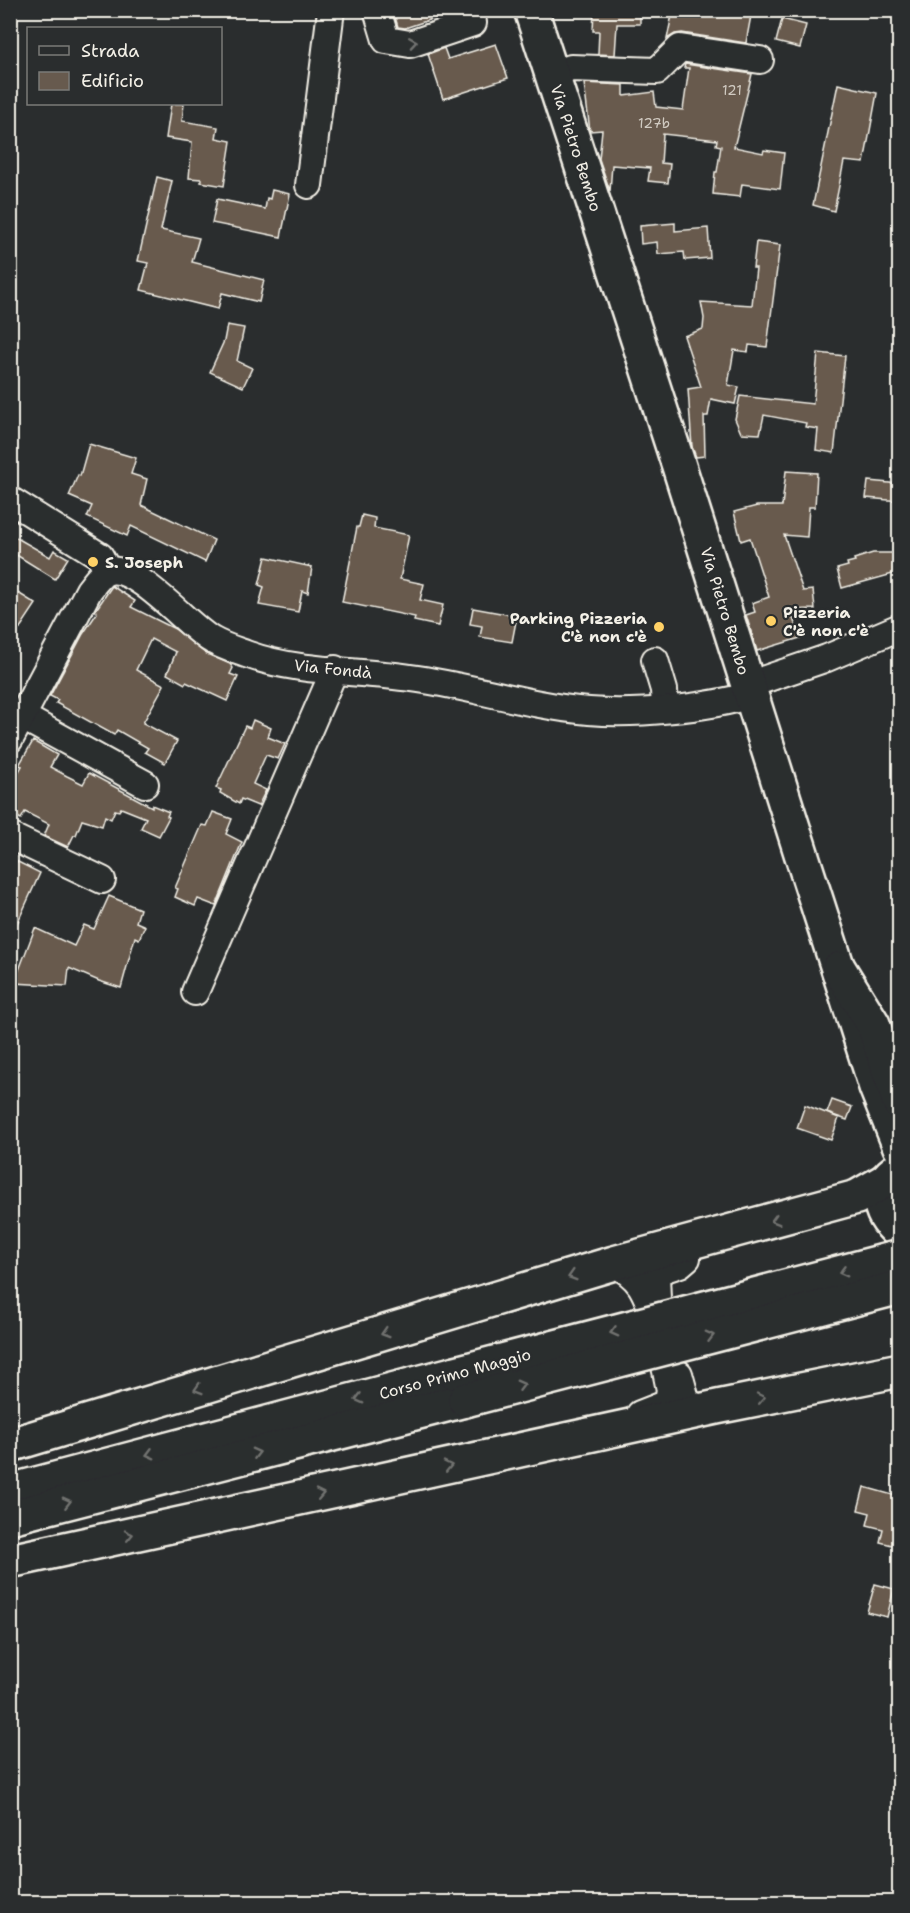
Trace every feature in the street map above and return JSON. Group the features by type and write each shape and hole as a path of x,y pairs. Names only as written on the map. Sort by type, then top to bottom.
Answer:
{"main road":[{"name":"Via Pietro Bembo","path":"531,10 876,1086 900,1147"},
{"path":"839,969 873,1024 900,1104"},
{"path":"10,1446 614,1263 857,1197 891,1175"},
{"path":"891,1175 880,1194 884,1214 898,1243"},
{"name":"Corso Primo Maggio","path":"10,1517 460,1386 898,1243"},
{"name":"Corso Primo Maggio","path":"10,1491 460,1386 900,1287"},
{"path":"10,1561 717,1407 900,1370"}],"street":[{"path":"309,185 331,10"},
{"path":"377,10 386,40 410,44 473,23 469,10"},
{"name":"Via Pietro Bembo","path":"552,75 571,68 657,71 680,48 760,60"},
{"path":"10,500 100,556 108,571 102,574 89,590 17,728 145,784"},
{"name":"Via Fondà","path":"108,571 138,579 212,640 279,664 419,679 540,704 589,711 629,712 665,709 738,698 750,690 900,627"},
{"path":"655,660 664,690 665,709"},
{"path":"195,992 335,669"},
{"path":"10,836 102,880"},
{"path":"654,1315 657,1299 656,1275 659,1271 680,1264 687,1258 688,1242"},
{"path":"614,1263 631,1273 646,1293 654,1315 670,1390 669,1403 642,1412 624,1427"},
{"path":"665,1366 679,1374 687,1403 701,1408 717,1407"}],"building":[{"path":"393,10 450,10 450,13 405,28 398,27"},
{"path":"594,10 640,10 640,24 617,24 615,55 598,54 599,31 593,31"},
{"path":"673,10 752,10 746,43 682,33 667,39"},
{"path":"782,19 806,25 800,48 776,42"},
{"path":"496,44 508,78 443,99 428,54 444,48 448,59"},
{"path":"685,64 752,74 734,147 763,153 764,150 784,153 780,189 742,184 740,197 713,194 721,146 716,145 717,140 663,134 661,163 670,164 668,183 648,181 650,168 612,165 610,191 599,159 602,130 590,131 584,83 624,85 624,96 654,92 656,107 683,110 689,68 684,68"},
{"path":"838,84 877,93 864,163 844,161 834,211 813,205"},
{"path":"171,105 184,105 182,121 218,127 216,138 231,141 224,186 189,178 192,142 166,138"},
{"path":"157,177 172,181 161,230 199,238 192,262 264,280 259,302 222,293 218,309 141,290 148,263 138,261"},
{"path":"272,190 290,194 281,237 212,223 217,199 265,209 267,198 270,199"},
{"path":"675,223 675,231 708,228 710,258 685,260 684,252 658,254 657,242 641,244 640,226"},
{"path":"756,242 780,245 767,347 749,345 748,352 734,350 728,385 739,387 735,404 711,399 708,416 704,416 705,456 696,457 692,447 688,389 701,387 684,336 703,329 704,318 701,302 752,305"},
{"path":"227,325 244,328 237,361 252,368 243,387 210,372 224,341"},
{"path":"818,353 845,356 834,453 816,450 818,429 805,427 806,423 764,415 760,434 741,433 735,419 740,396 813,404"},
{"path":"89,444 136,458 131,474 147,479 141,505 214,540 205,562 131,526 127,536 87,517 92,506 69,496 78,475 80,476"},
{"path":"786,471 817,473 815,507 809,507 807,537 784,535 803,591 813,590 815,609 790,610 800,638 757,651 746,615 755,612 752,603 769,597 750,538 741,541 734,512 757,506 782,506"},
{"path":"868,481 900,484 900,501 866,498"},
{"path":"362,515 375,518 374,528 409,535 400,579 424,584 420,600 443,605 438,626 414,621 415,617 342,602 357,527 359,527"},
{"path":"10,534 50,557 54,550 68,558 55,579 10,551"},
{"path":"873,553 900,553 900,572 842,588 837,569 848,566 847,563 855,561 854,559"},
{"path":"266,557 312,567 308,593 302,591 298,612 259,605 264,587 259,585"},
{"path":"112,586 135,601 131,607 175,629 205,653 230,664 233,668 230,674 238,677 227,701 186,682 185,684 167,674 176,652 151,639 136,670 164,685 143,723 177,741 165,763 145,752 148,748 117,730 114,735 56,703 58,700 50,696 83,634 97,613 95,611"},
{"path":"10,588 36,604 10,643"},
{"path":"473,608 517,616 512,642 480,637 482,626 470,624"},
{"path":"253,720 271,728 268,737 285,744 278,759 266,755 253,784 266,790 258,806 241,799 239,804 220,793 221,790 216,788 245,726 250,728"},
{"path":"33,741 57,755 50,767 67,776 83,784 89,773 152,807 152,805 169,812 167,816 169,817 159,836 141,828 146,818 121,808 119,811 115,810 111,819 105,816 102,826 82,820 68,847 44,836 49,824 25,812 21,819 10,813 10,787"},
{"path":"213,812 232,819 226,834 242,842 216,906 198,899 195,906 175,897 178,889 175,888 202,825 207,826"},
{"path":"10,858 40,873 10,939"},
{"path":"109,896 140,909 136,922 145,926 139,939 135,937 121,988 69,968 67,986 14,983 35,928 74,946 84,925 94,929"},
{"path":"832,1100 852,1107 847,1120 827,1113"},
{"path":"805,1105 839,1118 831,1140 797,1128"},
{"path":"864,1487 900,1497 900,1547 880,1542 883,1529 867,1525 870,1513 858,1510"},
{"path":"875,1584 894,1589 887,1617 867,1612"}],"place":[{"name":"S. Joseph","path":"93,562"},
{"name":"Pizzeria C'è non c'è","path":"771,621"},
{"name":"Parking Pizzeria C'è non c'è","path":"659,627"}]}
